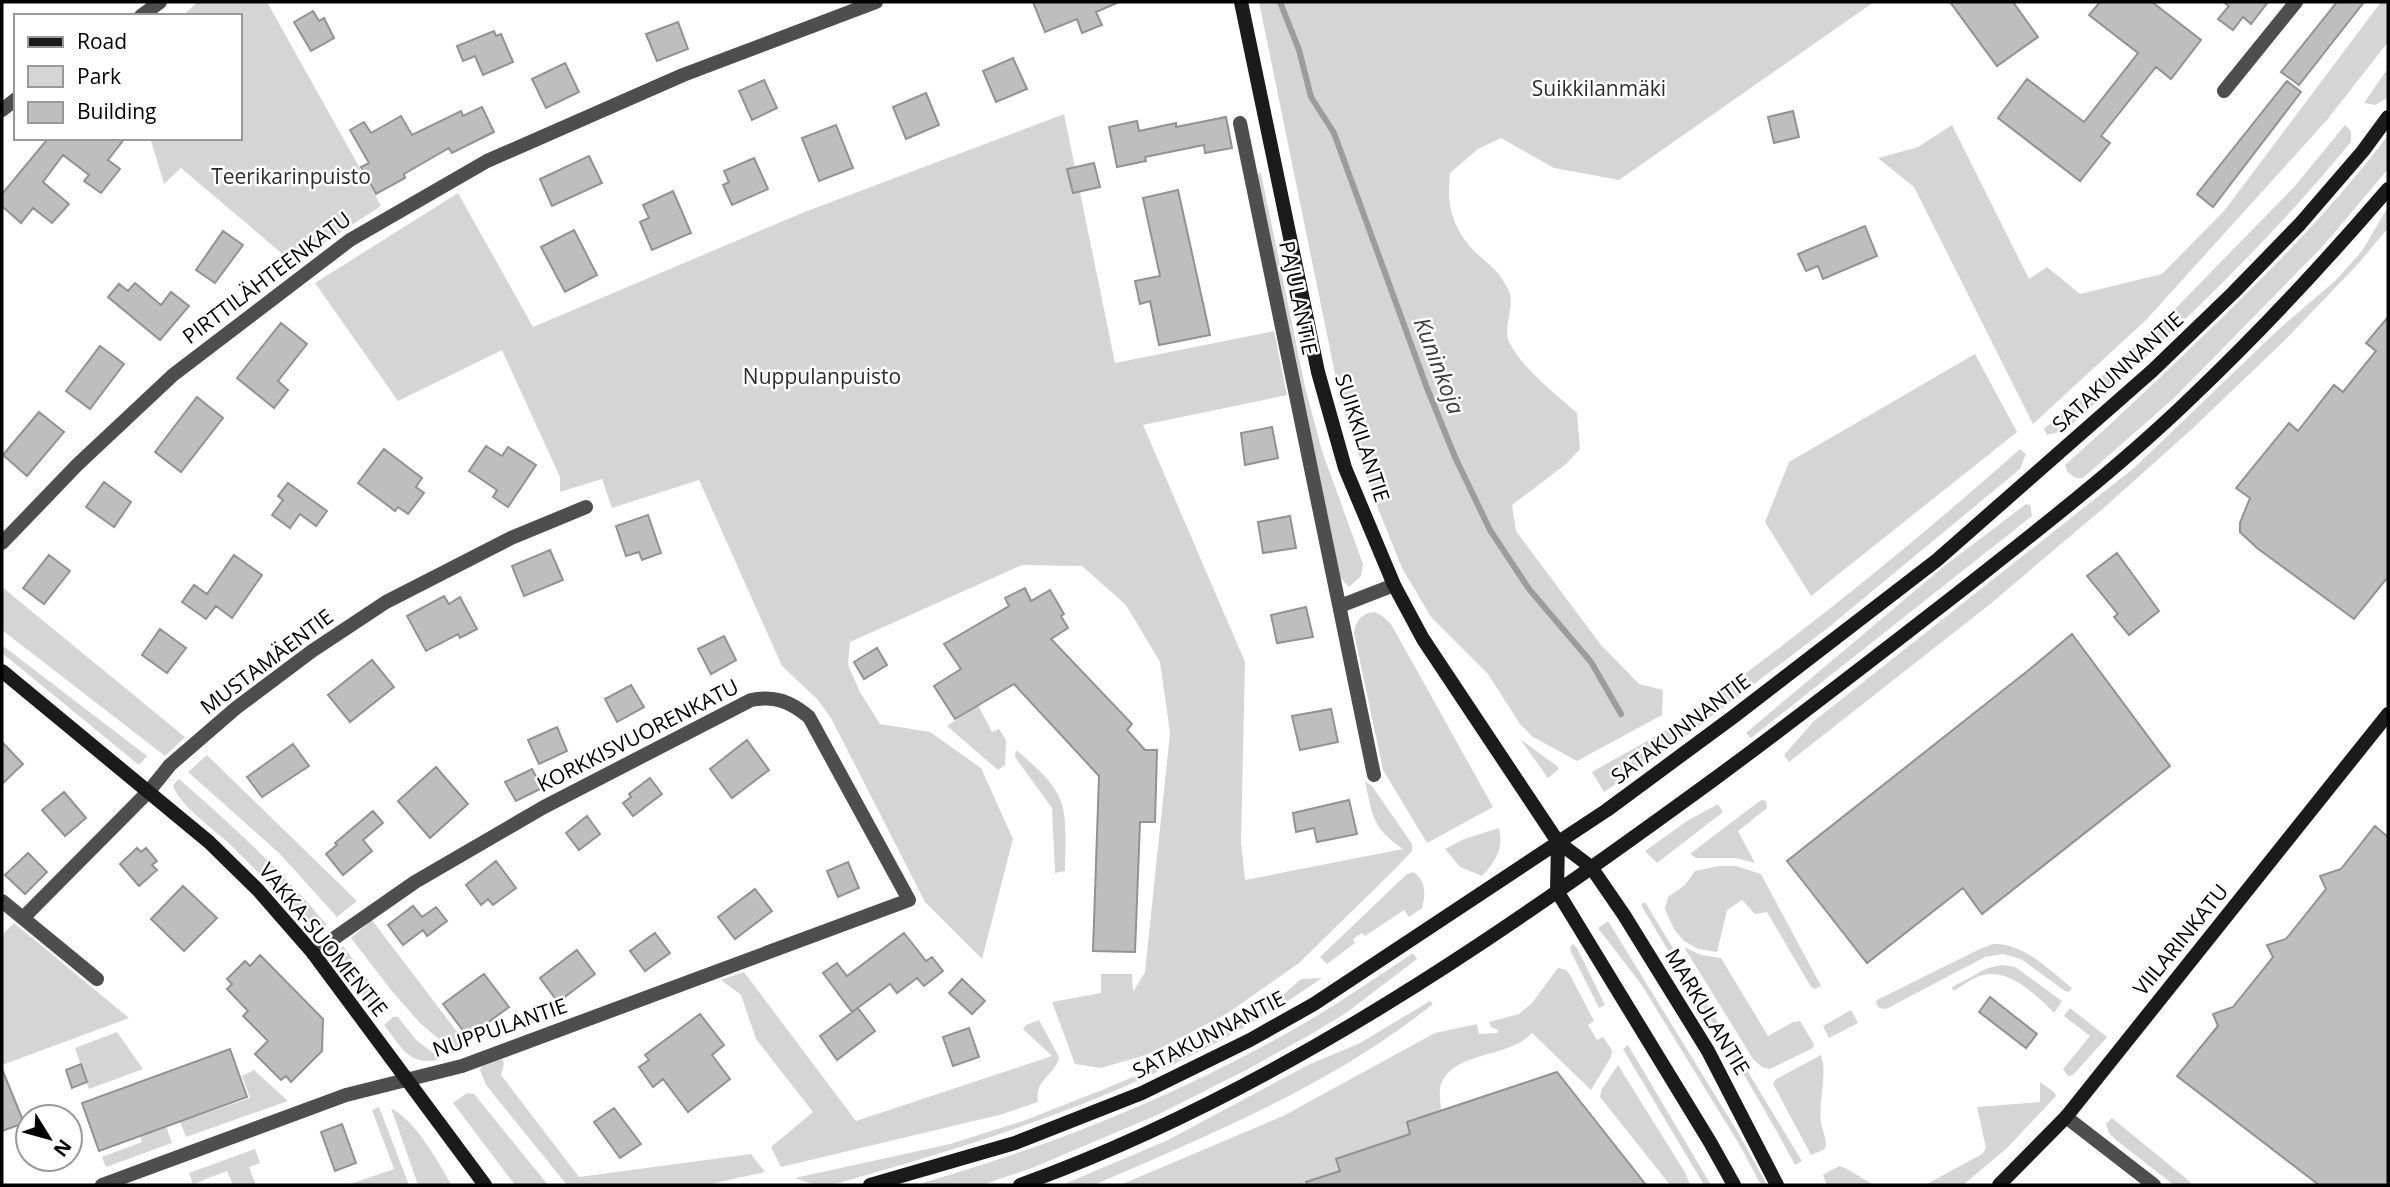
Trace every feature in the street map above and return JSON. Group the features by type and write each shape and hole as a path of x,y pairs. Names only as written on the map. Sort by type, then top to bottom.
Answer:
{"main road":[{"name":"SUIKKILANTIE","path":"1241,2 1318,372 1345,468 1394,585 1423,639 1558,842"},
{"name":"SATAKUNNANTIE","path":"870,1185 1015,1143 1142,1093 1226,1052 1314,1004 1607,810 1744,709 1937,560 2152,371 2300,225 2388,117"},
{"path":"1020,1185 1096,1155 1228,1094 1385,1006 1557,891 1829,694 2076,499 2191,398 2332,254 2388,188"},
{"name":"VAKKA-SUOMENTIE","path":"2,671 209,842 258,890 313,953 485,1185"},
{"name":"VIILARINKATU","path":"1999,1185 2066,1117 2388,714"},
{"name":"MARKULANTIE","path":"1558,842 1591,867 1624,915 1708,1051 1777,1185"},
{"path":"1558,842 1557,891 1734,1185"}],"street":[{"path":"144,14 160,2"},
{"name":"PIRTTILÄHTEENKATU","path":"2,543 77,465 173,375 350,240 487,161 683,75 876,2"},
{"path":"2224,91 2296,2"},
{"name":"PAJULANTIE","path":"1240,123 1374,775"},
{"name":"MUSTAMÄENTIE","path":"23,918 149,791 170,765 236,708 312,651 386,602 511,538 586,507"},
{"path":"1340,606 1394,585"},
{"name":"KORKKISVUORENKATU","path":"313,953 415,882 544,807 751,700 762,698 783,700 795,705 809,717 909,900"},
{"name":"NUPPULANTIE","path":"102,1185 346,1095 462,1066 909,900"},
{"path":"2,901 97,979"},
{"path":"2066,1117 2154,1185"}],"green space":[{"name":"Teerikarinpuisto","path":"198,2 267,2 381,206 293,263 181,168 164,184 151,140 242,140 242,14 184,14"},
{"name":"Suikkilanmäki","path":"1259,2 1874,2 1619,180 1554,168 1501,138 1478,149 1450,173 1449,192 1453,218 1461,235 1494,269 1509,291 1511,302 1507,333 1513,349 1539,379 1577,413 1580,449 1566,464 1512,505 1516,531 1601,645 1639,684 1663,690 1662,715 1577,761 1533,737 1520,724 1488,674 1431,617 1402,568 1373,496 1341,403"},
{"path":"2381,2 2388,2 2388,42 2327,120 2146,320 2033,424 1914,187 1878,158 1918,147 1952,125 2029,279 2047,267 2080,294 2162,274 2224,211"},
{"path":"2388,68 2387,98 2375,105 2364,103"},
{"name":"Nuppulanpuisto","path":"1064,114 1115,363 1274,331 1287,395 1143,425 1245,662 1241,842 1245,880 1403,849 1385,835 1375,821 1365,781 1372,786 1412,844 1412,851 1395,869 1299,963 1228,1013 1149,1054 1101,1068 1075,1064 1052,1002 1101,993 1101,974 1132,974 1133,992 1145,972 1170,733 1160,662 1126,605 1082,566 1022,565 850,642 848,665 860,692 880,724 930,732 981,768 1013,839 982,959 925,902 831,718 818,700 782,666 699,480 612,508 602,479 560,492 560,477 502,350 398,401 315,283 458,193 533,327 802,213"},
{"path":"2345,125 2351,131 2351,142 2249,255 2177,327 2066,430 2047,435 2044,429 2171,313 2294,187"},
{"path":"2388,135 2388,169 2323,246 2174,398 2083,478 2075,478 2067,471 2065,465 2283,257 2337,198"},
{"path":"1261,173 1305,387 1322,451 1363,564 1361,576 1349,587 1340,577 1254,174"},
{"path":"2388,207 2388,228 2358,264 2284,341 2192,429 1989,605 1789,762 1784,755 1814,721 2134,468 2279,329 2336,280 2362,251"},
{"path":"1975,354 2017,432 1811,596 1765,522 1789,462"},
{"path":"2020,449 2026,454 2020,469 1829,627 1690,733 1604,792 1592,772 1673,725 1728,687 1898,554"},
{"path":"2026,504 2030,505 2032,516 1751,738 1746,733 1943,567"},
{"path":"2,587 185,737 165,756 2,630"},
{"path":"1374,612 1391,624 1493,807 1427,843 1383,770 1354,633 1360,618"},
{"path":"2,645 147,756 139,765 2,653"},
{"path":"978,705 992,732 999,729 1006,740 1005,765 998,770 947,726"},
{"path":"1520,739 1557,766 1559,769 1548,778"},
{"path":"1016,750 1047,778 1063,806 1065,871 1055,873 1052,808 1015,757"},
{"path":"207,755 357,901 337,917 279,853 188,772"},
{"path":"179,779 256,849 327,925 317,930 310,928 234,848 182,801 173,785"},
{"path":"1761,800 1766,801 1767,808 1738,831 1755,863 1735,858 1696,858 1690,854"},
{"path":"1718,804 1723,812 1657,863 1645,851 1687,821"},
{"path":"1499,828 1498,854 1482,876 1460,867 1445,849 1464,839"},
{"path":"1736,866 1761,874 1821,986 1815,989 1811,987 1767,912 1755,914 1742,900 1727,910 1717,952 1698,949 1684,941 1674,929 1665,909 1668,897 1685,885 1695,871"},
{"path":"1413,872 1424,888 1422,908 1409,917 1404,910 1365,936 1362,933 1353,939 1355,943 1327,964 1320,957 1407,874"},
{"path":"1645,902 1802,1161 1795,1165 1641,905"},
{"path":"372,920 467,1045 453,1051 420,1023 351,938"},
{"path":"1608,921 1739,1134 1767,1185 1761,1185 1739,1144 1641,984 1598,928"},
{"path":"14,923 129,1018 2,1065 2,935"},
{"path":"1573,944 1605,1005 1599,1008 1571,952 1570,947"},
{"path":"1993,944 2026,953 2072,988 2069,992 2065,991 2021,959 2003,954 1985,957 1886,1009 1879,1008 1876,1003 1877,1000"},
{"path":"343,946 386,1004 380,1012 376,1012 336,961 338,951"},
{"path":"1684,947 1701,955 1721,958 1768,1036 1800,1021 1814,1044 1813,1048 1770,1069 1762,1067 1753,1059"},
{"path":"1413,953 1417,959 1346,1013 1248,1069 1157,1115 1032,1168 982,1185 916,1185 1056,1139 1190,1083 1295,1028"},
{"path":"2002,965 2015,967 2062,1001 2054,1013 2022,985 2003,976 1983,975 1953,991 1952,987 1988,968"},
{"path":"1558,968 1566,970 1570,975 1594,1021 1588,1025 1597,1040 1603,1037 1612,1050 1611,1057 1591,1090 1532,1033 1509,1048 1466,1061 1454,1068 1445,1077 1440,1089 1441,1111 1407,1122 1410,1134 1336,1159 1340,1171 1298,1185 1120,1185 1283,1116 1435,1033 1477,1024 1479,1034 1498,1033 1489,1022 1519,1014 1532,1003"},
{"path":"744,972 856,1121 1052,1056 1023,1029 1039,1020 1059,1057 1039,1088 1038,1102 1003,1114 781,1167 771,1147 813,1112 756,1039 741,995 721,980"},
{"path":"1322,978 1207,1048 1147,1077 1024,1126 831,1185 816,1185 795,1178 950,1144 1023,1121 1152,1069 1273,1004 1301,979"},
{"path":"1430,1001 1433,1004 1394,1033 1354,1059 1270,1106 1094,1185 1062,1185 1168,1140 1308,1065 1360,1043"},
{"path":"2070,1008 2107,1037 2073,1075 2068,1076 2063,1069 2090,1036 2064,1016"},
{"path":"1851,1010 1858,1023 1829,1038 1823,1026"},
{"path":"393,1017 398,1017 416,1040 441,1059 421,1060 407,1054 384,1025"},
{"path":"117,1032 143,1069 89,1089 75,1048"},
{"path":"1628,1045 1711,1185 1704,1185 1623,1049"},
{"path":"1821,1055 1824,1072 1820,1114 1826,1146 1811,1155 1773,1084 1776,1079"},
{"path":"502,1059 504,1064 501,1075 579,1177 751,1154 765,1172 706,1185 567,1185 486,1085 480,1070 482,1066"},
{"path":"1618,1065 1686,1174 1690,1185 1670,1185 1600,1097 1602,1089"},
{"path":"254,1070 288,1101 186,1137 180,1122 250,1098 242,1076"},
{"path":"2040,1082 2056,1096 2007,1148 1963,1185 1925,1185 1982,1154 1986,1148 1977,1107 2040,1102"},
{"path":"467,1093 474,1094 548,1185 515,1185 453,1103"},
{"path":"379,1107 409,1185 347,1185 394,1169 372,1110"},
{"path":"391,1108 418,1132 452,1185 418,1185"},
{"path":"2112,1118 2192,1184 2174,1185 2116,1140 2109,1133 2106,1124"},
{"path":"166,1126 172,1143 106,1167 102,1157 142,1142 140,1136"},
{"path":"255,1149 260,1163 249,1167 256,1185 233,1185 227,1171 193,1184 189,1173"},
{"path":"1839,1166 1874,1185 1827,1185 1823,1175"}],"building":[{"path":"1033,2 1119,2 1096,12 1102,25 1082,33 1077,19 1045,32"},
{"path":"1950,2 2013,2 2038,37 1997,66"},
{"path":"2100,2 2152,2 2201,40 2171,79 2156,67 2101,136 2110,143 2080,181 1998,118 2027,79 2084,122 2138,53 2089,15"},
{"path":"2223,2 2268,2 2251,24 2243,17 2233,30 2218,19 2229,6"},
{"path":"2337,2 2364,2 2299,85 2281,72"},
{"path":"313,11 319,21 324,18 334,38 311,51 294,22"},
{"path":"678,22 688,49 657,61 646,34"},
{"path":"494,31 496,36 501,34 513,62 483,75 475,56 463,61 457,46"},
{"path":"1013,58 1027,89 996,102 983,71"},
{"path":"565,63 579,92 546,108 532,79"},
{"path":"764,80 777,108 752,120 739,91"},
{"path":"2287,81 2301,92 2213,207 2197,194"},
{"path":"926,93 939,125 906,139 893,107"},
{"path":"482,107 494,132 452,153 449,148 376,194 361,167 369,163 350,130 364,122 371,133 401,116 412,135 461,111 463,116"},
{"path":"1793,111 1799,137 1774,143 1768,117"},
{"path":"1226,117 1232,148 1205,153 1204,145 1145,157 1146,161 1117,167 1109,127 1137,121 1139,131"},
{"path":"836,125 853,168 819,181 802,138"},
{"path":"123,140 108,160 120,169 101,193 84,181 89,175 63,155 43,182 69,204 52,223 33,208 21,223 2,206 2,194 46,141"},
{"path":"589,156 602,183 552,206 540,179"},
{"path":"754,158 768,189 732,205 723,185 729,182 724,171"},
{"path":"1094,163 1100,187 1073,193 1067,169"},
{"path":"1178,190 1210,335 1159,345 1150,301 1140,304 1135,281 1160,276 1143,198"},
{"path":"673,191 691,233 652,250 640,222 649,218 643,205"},
{"path":"1865,226 1877,256 1823,279 1818,266 1806,271 1798,254"},
{"path":"574,230 597,275 565,292 541,247"},
{"path":"223,231 243,245 215,283 196,270"},
{"path":"135,283 161,305 171,292 189,306 160,340 108,297 119,284 128,291"},
{"path":"2388,317 2388,577 2354,619 2257,548 2240,532 2240,523 2250,498 2236,488 2289,423 2298,431 2334,385 2343,392 2376,351 2366,343"},
{"path":"281,323 307,344 278,381 288,390 274,408 237,378"},
{"path":"100,346 124,364 90,409 66,391"},
{"path":"197,397 223,418 181,472 155,452"},
{"path":"39,412 64,432 27,476 3,455"},
{"path":"1272,427 1278,458 1245,465 1241,433"},
{"path":"486,446 502,456 508,447 536,465 508,507 493,497 497,490 469,471"},
{"path":"384,449 422,478 416,487 424,493 408,514 398,507 395,511 358,483"},
{"path":"104,482 131,502 114,527 86,507"},
{"path":"288,483 327,511 316,526 300,514 290,528 272,515 283,500 278,496"},
{"path":"648,515 661,553 642,560 639,552 626,556 616,526"},
{"path":"1290,516 1296,548 1263,553 1258,522"},
{"path":"550,550 563,580 524,596 512,566"},
{"path":"2117,553 2159,611 2129,635 2114,617 2118,614 2087,576"},
{"path":"49,555 70,571 44,604 23,588"},
{"path":"234,555 262,575 232,618 216,606 206,619 182,602 194,585 207,594"},
{"path":"1025,588 1031,601 1050,590 1064,614 1061,616 1068,628 1051,639 1132,724 1127,730 1145,750 1157,750 1155,822 1140,822 1135,952 1093,951 1099,776 1014,684 955,719 934,686 961,669 944,644 1009,606 1005,598"},
{"path":"444,596 449,604 460,597 477,629 460,638 458,634 426,651 407,616"},
{"path":"1306,607 1313,637 1277,643 1271,615"},
{"path":"160,629 186,648 167,673 142,655"},
{"path":"2072,634 2170,766 1982,914 1963,888 1867,963 1787,861"},
{"path":"724,636 736,660 711,674 698,649"},
{"path":"877,648 887,665 864,679 854,662"},
{"path":"372,660 394,687 350,722 328,695"},
{"path":"631,685 644,707 617,722 605,699"},
{"path":"1331,709 1338,742 1300,750 1292,716"},
{"path":"557,727 567,751 539,764 528,740"},
{"path":"747,740 769,770 732,798 710,769"},
{"path":"2,742 23,764 2,784"},
{"path":"293,744 309,766 262,797 247,777"},
{"path":"436,767 468,804 430,838 398,801"},
{"path":"532,769 542,788 516,801 505,782"},
{"path":"650,778 662,794 633,816 623,803 631,797 629,794"},
{"path":"64,792 86,818 65,836 42,810"},
{"path":"1349,800 1357,834 1317,842 1314,828 1296,832 1293,813"},
{"path":"373,811 383,823 363,840 372,851 343,875 326,854"},
{"path":"587,816 600,834 579,850 566,833"},
{"path":"2375,826 2388,837 2388,1185 2319,1185 2177,1076 2218,1026 2213,1014 2233,1007 2273,957 2267,945 2286,939 2326,889 2320,876 2341,869"},
{"path":"137,848 141,852 146,848 157,861 152,865 157,870 139,886 120,864"},
{"path":"28,853 47,872 25,894 5,875"},
{"path":"496,861 516,888 493,905 488,899 481,905 466,885"},
{"path":"848,862 859,888 838,897 827,871"},
{"path":"183,886 217,918 184,951 151,919"},
{"path":"755,889 772,911 735,939 718,917"},
{"path":"413,906 422,917 436,907 447,921 427,936 423,930 403,945 388,925"},
{"path":"655,933 670,953 645,971 630,951"},
{"path":"904,933 926,961 932,957 943,971 924,986 917,978 897,993 890,984 852,1012 823,973 837,963 847,976"},
{"path":"577,950 595,974 558,1002 540,978"},
{"path":"260,955 323,1019 322,1051 291,1082 286,1076 281,1080 255,1054 268,1041 243,1016 248,1011 227,989 232,984 227,979 245,961 250,966"},
{"path":"484,974 509,1007 468,1037 443,1004"},
{"path":"962,979 985,1001 972,1014 949,993"},
{"path":"1990,997 2037,1034 2026,1048 1979,1012"},
{"path":"858,1008 875,1031 837,1060 820,1036"},
{"path":"700,1014 724,1045 712,1055 730,1079 688,1112 663,1079 653,1087 639,1067 649,1060 645,1055"},
{"path":"969,1028 979,1057 953,1066 943,1037"},
{"path":"230,1049 247,1097 99,1151 82,1103"},
{"path":"81,1064 87,1082 72,1088 66,1070"},
{"path":"2,1069 16,1103 14,1127 2,1131"},
{"path":"1557,1072 1646,1185 1307,1185 1306,1182 1340,1171 1336,1159 1410,1134 1407,1122"},
{"path":"614,1108 641,1144 620,1158 594,1122"},
{"path":"342,1124 356,1163 335,1171 321,1132"}],"waterway":[{"name":"Kuninkoja","path":"1280,2 1299,50 1311,97 1334,133 1455,457 1490,530 1529,589 1591,662 1621,714"}]}
